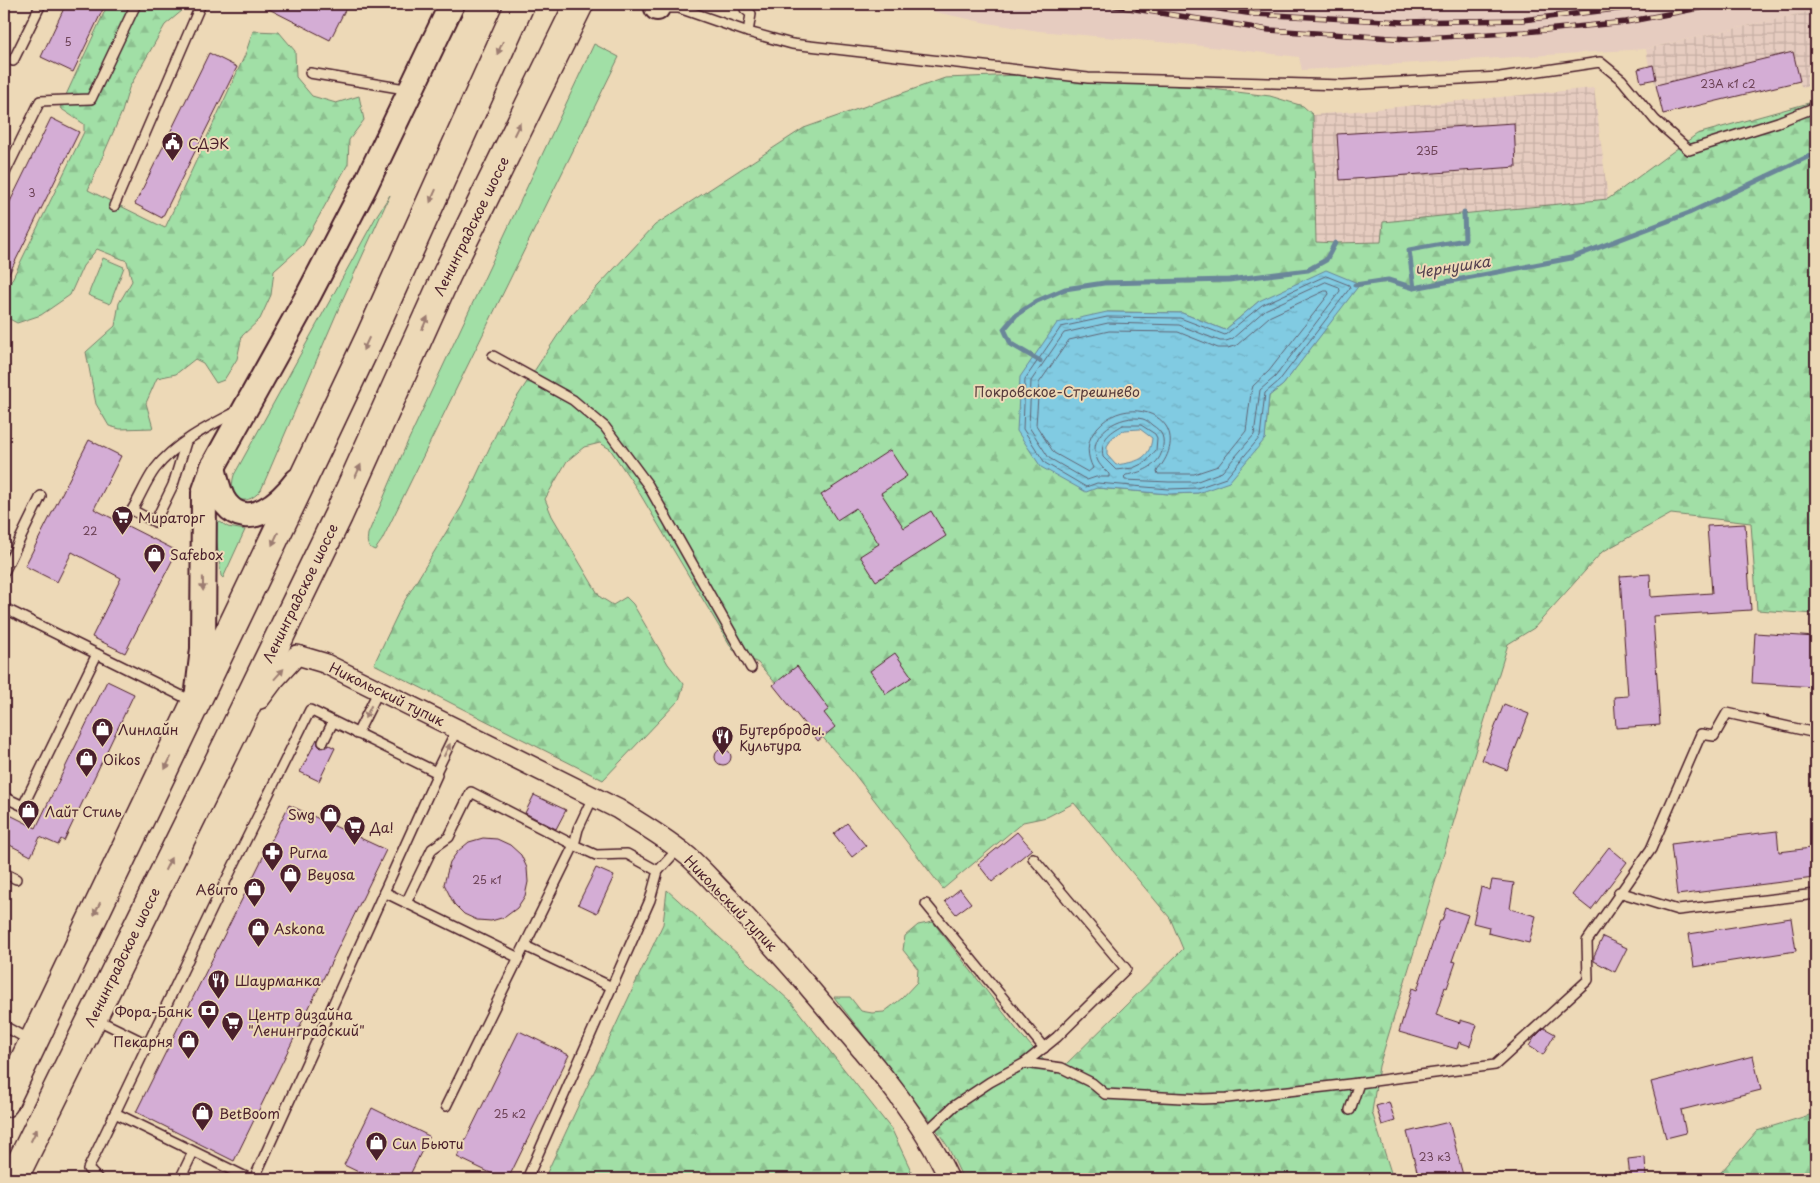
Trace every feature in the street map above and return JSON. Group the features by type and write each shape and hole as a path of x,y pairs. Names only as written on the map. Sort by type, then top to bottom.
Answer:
{"main road":[{"path":"4,1103 197,703 370,337 520,4"},
{"name":"Ленинградское шоссе","path":"13,1179 338,516 447,274 577,8"}],"street":[{"path":"197,703 203,649 204,492 213,467 364,188 452,4"},
{"path":"213,467 219,490 226,504 244,514 256,514 267,510 287,494 309,466"},
{"name":"Никольский тупик","path":"229,741 274,679 297,655 324,664 379,690 618,810 678,848 769,942 866,1054 925,1133 937,1152 949,1179"}],"lane":[{"path":"13,61 41,4"},
{"path":"4,175 40,101 91,99 136,4"},
{"path":"114,206 201,4"},
{"path":"657,6 690,7 748,32 792,44 1088,78 1343,85 1500,77 1600,62 1622,80 1655,120 1689,150 1778,122 1816,107"},
{"path":"745,9 751,14 748,32"},
{"path":"310,73 411,90"},
{"path":"493,356 573,400 605,427 648,485 752,668"},
{"path":"186,442 173,485 155,522 132,510 155,470 168,456 186,442 211,425 245,408"},
{"path":"4,572 41,496"},
{"path":"4,608 197,703"},
{"path":"4,797 23,806 98,654"},
{"path":"357,734 379,690"},
{"path":"98,1179 88,1169 310,710 436,772"},
{"path":"1025,1063 1062,1068 1092,1083 1105,1094 1202,1099 1227,1098 1359,1083 1495,1065 1588,980 1587,941 1619,892 1651,849 1701,734 1714,736 1727,713 1816,733"},
{"path":"324,742 333,722"},
{"path":"254,1179 457,729"},
{"path":"406,903 432,849 449,838 471,792 596,855 627,854 658,871"},
{"path":"446,1106 574,845 578,829 593,797"},
{"path":"527,1179 650,900 658,871 678,848"},
{"path":"925,1133 954,1106 990,1082 1025,1063 1044,1048 1126,969 1033,858"},
{"path":"4,873 16,879"},
{"path":"384,892 519,958"},
{"path":"1619,892 1678,910 1816,894"},
{"path":"926,904 1044,1048"},
{"path":"525,946 612,986"},
{"path":"92,1018 147,1044"},
{"path":"4,1026 33,1042"},
{"path":"1350,1110 1359,1083"},
{"path":"114,1113 250,1179"},
{"path":"180,1179 193,1152"}],"shaded area":[{"path":"898,4 1816,4 1816,10 1646,49 1302,70 1299,57 1039,31 987,23"},
{"path":"1816,10 1816,84 1802,88 1799,81 1663,114 1654,80 1641,82 1638,69 1649,66 1646,49"},
{"path":"1594,88 1608,199 1383,222 1381,242 1316,242 1313,115"}],"green space":[{"path":"108,4 186,4 183,10 165,25 129,88 122,112 88,190 165,228 245,55 253,31 279,32 295,51 296,77 312,96 336,103 359,96 364,120 349,140 348,164 303,245 274,271 271,295 260,319 242,336 237,359 224,380 216,383 203,363 195,359 176,374 157,378 146,403 153,428 120,429 109,426 96,404 86,352 115,326 119,303 132,281 127,261 97,249 83,266 70,295 41,315 17,323 4,316 4,296 84,132 84,124 60,108"},
{"path":"594,44 619,57 382,540 375,550 372,549 368,544 368,534 408,441"},
{"name":"Покровское-Стрешнево","path":"1020,75 1195,87 1270,96 1303,106 1313,115 1316,242 1335,243 1381,242 1383,222 1608,199 1697,134 1816,101 1816,614 1757,610 1751,523 1671,514 1602,552 1534,628 1508,644 1379,1066 1372,1112 1393,1179 963,1179 948,1147 934,1126 834,997 850,997 861,1011 872,1013 884,1012 901,999 917,982 918,969 903,950 905,936 918,925 933,922 1017,1030 1056,1074 1183,949 1170,918 1074,803 1047,817 1023,822 943,889 852,771 758,663 733,650 637,489 610,449 600,443 584,447 567,461 545,499 552,516 600,597 613,605 626,597 633,604 668,664 684,684 679,700 603,780 374,664 402,605 462,506 504,417 571,315 655,225 804,128 945,78","holes":["1359,284 1283,385 1269,396 1265,439 1198,493 1169,494 1097,488 1107,312 1182,313 1225,330 1259,301"]},
{"path":"390,195 341,303 261,490 249,499 238,499 233,490 234,475 377,215"},
{"path":"103,258 124,267 110,304 88,295"},
{"path":"214,520 228,527 245,530 223,578 221,576"},
{"path":"667,890 791,1002 892,1130 915,1179 544,1179 663,924"},
{"path":"1816,1113 1816,1179 1715,1179 1757,1131"}],"water":[{"path":"1326,270 1360,284 1283,385 1269,396 1265,439 1229,482 1198,493 1169,494 1097,488 1086,492 1041,467 1017,431 1020,377 1057,323 1107,312 1182,313 1225,330 1259,301","holes":["1140,429 1152,438 1148,451 1141,459 1136,461 1116,465 1107,455 1107,446 1113,437 1125,430"]}],"building":[{"path":"66,4 92,4 103,9 73,72 41,57"},
{"path":"259,4 348,4 330,40"},
{"path":"1793,52 1800,81 1663,114 1656,85"},
{"path":"209,53 237,67 162,218 135,204"},
{"path":"1653,65 1656,79 1641,82 1638,69"},
{"path":"51,118 79,132 4,284 4,214"},
{"path":"1514,123 1516,167 1340,180 1337,134"},
{"path":"89,440 121,456 94,509 177,551 125,653 92,637 121,578 72,552 57,582 25,566"},
{"path":"890,450 907,476 881,493 904,528 931,511 946,536 876,581 860,556 879,544 856,508 837,520 821,495"},
{"path":"1745,524 1751,610 1653,616 1660,725 1616,728 1614,697 1628,696 1620,576 1650,574 1651,597 1712,593 1707,526"},
{"path":"1755,633 1816,637 1816,687 1752,683"},
{"path":"895,653 912,677 886,694 870,671"},
{"path":"797,666 829,709 824,713 835,727 818,741 773,685"},
{"path":"107,681 134,694 64,841 61,839 58,845 40,837 31,856 4,842 4,812 36,828"},
{"path":"1504,704 1529,714 1507,770 1482,760"},
{"path":"317,739 318,745 321,748 329,745 335,748 319,781 300,772"},
{"path":"720,749 726,749 731,754 729,763 720,765 715,760 715,754"},
{"path":"534,795 566,810 556,829 525,813"},
{"name":"Центр дизайна \"Ленинградский\"","path":"289,805 386,850 234,1161 136,1112"},
{"path":"847,823 866,846 852,857 834,834"},
{"path":"1777,831 1779,852 1811,848 1814,878 1677,895 1671,844"},
{"path":"1017,832 1032,849 992,882 978,864"},
{"path":"483,838 497,839 510,845 521,855 527,868 528,882 525,896 517,908 505,917 491,921 477,920 464,914 454,904 444,884 450,862 458,851 469,842"},
{"path":"1609,847 1627,862 1591,910 1572,895"},
{"path":"596,868 614,876 597,913 578,904"},
{"path":"1492,880 1514,883 1510,909 1536,916 1529,943 1488,933 1489,927 1473,923 1481,887 1490,890"},
{"path":"960,889 971,903 956,914 945,901"},
{"path":"1446,908 1468,915 1452,961 1456,962 1436,1015 1460,1023 1460,1020 1477,1025 1470,1046 1459,1042 1457,1049 1399,1032 1412,988 1417,990"},
{"path":"1791,918 1796,951 1694,967 1689,934"},
{"path":"1603,937 1627,948 1615,972 1594,961 1594,956"},
{"path":"1544,1028 1555,1034 1543,1055 1529,1046"},
{"path":"519,1031 569,1055 508,1179 503,1179 457,1157"},
{"path":"1753,1056 1761,1090 1681,1110 1686,1133 1666,1138 1651,1082"},
{"path":"1389,1102 1395,1121 1382,1125 1376,1106"},
{"path":"372,1108 429,1136 408,1179 373,1179 344,1165"},
{"path":"1449,1122 1464,1179 1419,1179 1407,1132"},
{"path":"1645,1157 1646,1177 1630,1178 1628,1159"}],"waterway":[{"name":"Чернушка","path":"1355,285 1388,280 1414,288 1571,258 1689,213 1816,153"},
{"path":"1414,288 1409,250 1465,240 1464,213"},
{"path":"1040,361 1011,344 1004,329 1016,315 1037,301 1065,289 1104,283 1229,280 1308,270 1326,260 1335,243"}],"railway":[{"path":"1103,4 1269,30 1408,39 1525,32 1626,22 1720,4"},
{"path":"1184,4 1254,14 1403,22 1522,20 1645,4"}],"place":[{"name":"СДЭК","path":"172,162"},
{"name":"Мираторг","path":"122,536"},
{"name":"Safebox","path":"154,573"},
{"name":"Линлайн","path":"102,748"},
{"name":"Бутерброды. Культура","path":"723,756"},
{"name":"Oikos","path":"87,778"},
{"name":"Лайт Стиль","path":"29,830"},
{"name":"Swg","path":"331,833"},
{"name":"Да!","path":"354,846"},
{"name":"Ригла","path":"273,871"},
{"name":"Beyosa","path":"291,893"},
{"name":"Авито","path":"254,908"},
{"name":"Askona","path":"258,947"},
{"name":"Шаурманка","path":"219,999"},
{"name":"Фора-Банк","path":"208,1030"},
{"name":"Центр дизайна \"Ленинградский\"","path":"232,1041"},
{"name":"Пекарня","path":"189,1060"},
{"name":"BetBoom","path":"203,1132"},
{"name":"Сил Бьюти","path":"376,1162"}]}
